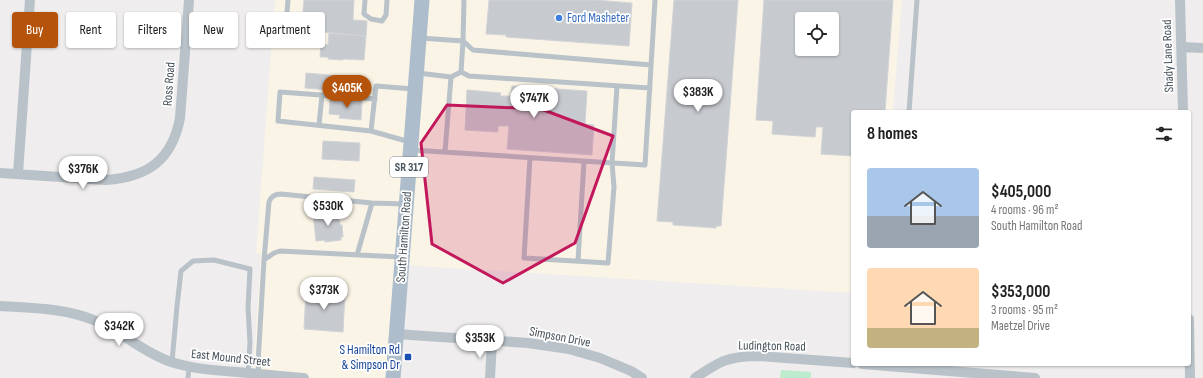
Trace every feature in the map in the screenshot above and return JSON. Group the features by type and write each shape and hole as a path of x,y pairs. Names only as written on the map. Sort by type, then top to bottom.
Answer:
{"main road":[{"name":"South Hamilton Road","path":"393,378 422,0"}],"street":[{"path":"0,173 18,174 30,0"},
{"name":"Ross Road","path":"18,174 106,180 120,179 133,176 157,163 173,142 180,118 189,0"},
{"name":"Shady Lane Road","path":"1180,0 1183,110"},
{"path":"1181,47 1203,48"},
{"name":"East Mound Street","path":"0,306 57,310 97,321 140,348 163,359 189,367 215,371 248,373 259,376 304,378"},
{"name":"Simpson Drive","path":"396,334 528,343 569,349 600,358 631,371 642,378"},
{"path":"490,378 492,341"},
{"name":"Ludington Road","path":"695,378 722,361 745,356 851,363"},
{"path":"887,366 1035,378"},
{"path":"1190,366 1190,378"}],"lane":[{"path":"287,12 288,0"},
{"path":"365,0 364,14 371,19 382,21 386,15 387,0"},
{"path":"461,72 464,0"},
{"path":"375,99 280,92 278,121 371,131 411,146 445,152 645,165 655,0"},
{"path":"909,110 917,0"},
{"path":"419,38 463,41 473,50 651,65"},
{"path":"416,73 451,77 461,72"},
{"path":"461,72 470,76 650,88"},
{"path":"445,152 451,77"},
{"path":"371,131 376,86 415,89"},
{"path":"530,158 524,258 608,263 614,186 612,163 617,86"},
{"path":"320,125 322,95"},
{"path":"578,261 584,161"},
{"path":"259,376 258,363 264,260 269,202 273,196 276,194 281,194 372,203 406,204"},
{"path":"357,255 372,203"},
{"path":"264,260 280,251 402,257"},
{"path":"172,362 176,306 181,271 193,262 214,260 250,269 248,308 250,343 248,373"},
{"path":"188,378 189,367"}],"highlighted area":[{"path":"447,105 541,109 613,136 575,243 503,283 432,244 421,143"}],"shaded area":[{"path":"275,0 902,0 893,110 851,110 851,293 402,265 392,378 313,378 253,373 261,254 256,253 271,48 325,48 325,12 274,12"}],"green space":[{"path":"781,370 811,372 811,378 780,378"}],"building":[{"path":"304,0 354,0 353,20 367,21 366,36 325,32 325,12 303,12"},
{"name":"Ford Masheter","path":"489,0 595,0 632,3 629,46 506,37 506,35 486,34"},
{"path":"674,0 738,0 721,226 716,226 716,228 673,225 673,222 657,221"},
{"path":"764,0 893,0 885,110 851,110 851,156 821,154 823,127 816,127 815,137 772,134 773,121 756,120"},
{"path":"329,33 366,36 364,60 328,59 328,57 320,57 321,48 325,48 325,45 328,45"},
{"path":"306,73 364,78 362,93 305,88"},
{"path":"512,86 587,91 585,124 594,125 592,155 507,149 509,126 498,126 498,132 465,130 467,90 501,93 500,96 511,96"},
{"path":"341,99 362,101 361,120 339,118 340,115 329,114 330,100 341,101"},
{"path":"323,141 360,143 359,161 322,159"},
{"path":"314,177 355,180 354,192 313,189"},
{"path":"338,211 340,225 342,225 343,237 341,237 341,240 325,242 325,240 316,241 313,213"},
{"path":"306,290 345,293 343,332 304,329"}],"place":[{"name":"Ford Masheter","path":"559,18"},
{"name":"S Hamilton Rd & Simpson Dr","path":"408,357"}]}
